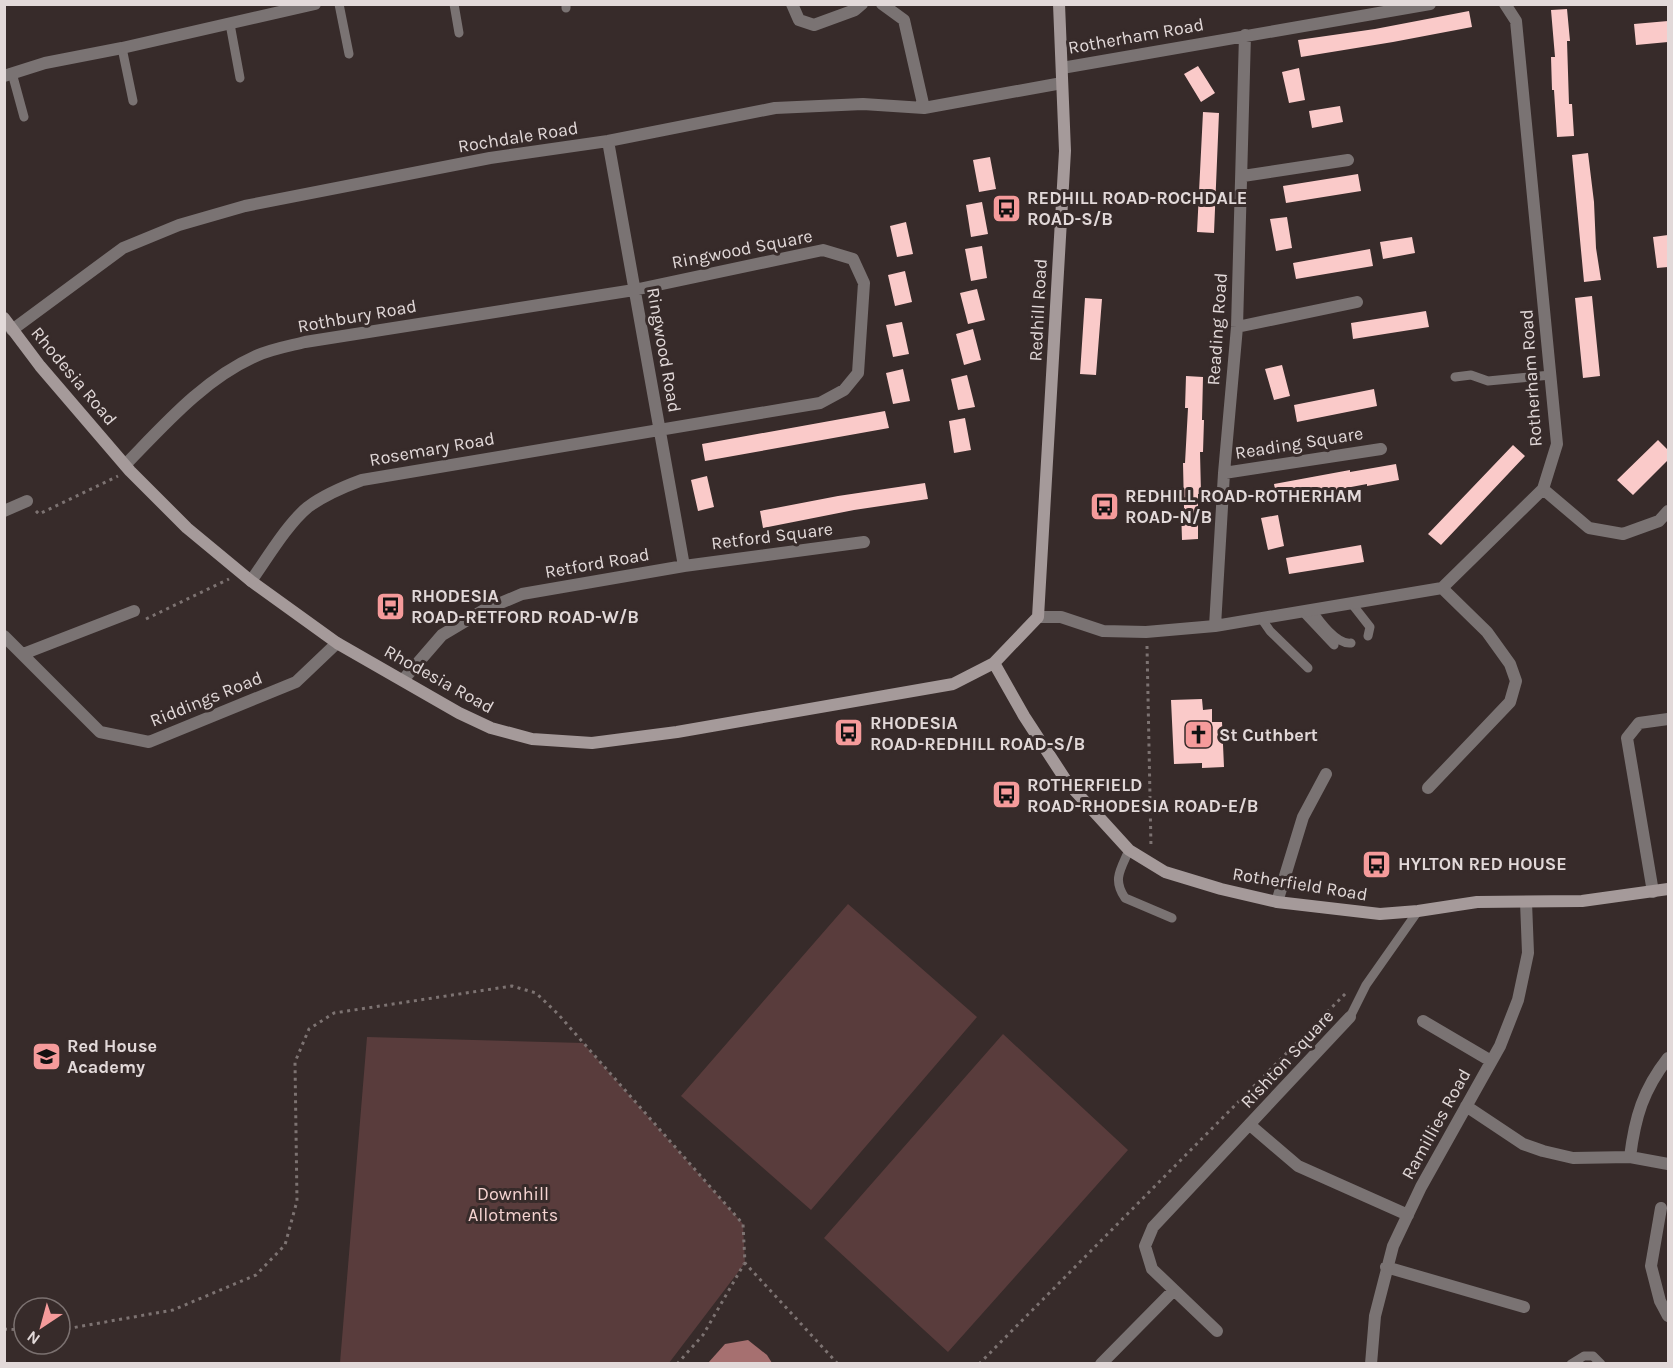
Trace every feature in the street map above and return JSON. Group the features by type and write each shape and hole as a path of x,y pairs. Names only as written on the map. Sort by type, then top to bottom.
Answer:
{"street":[{"path":"8,74 45,63 315,4"},
{"path":"792,4 799,20 814,25 855,10 862,4"},
{"path":"882,4 904,20 924,108"},
{"name":"Redhill Road","path":"1038,617 1065,151 1059,4"},
{"name":"Rotherham Road","path":"1062,68 1430,4"},
{"name":"Rotherham Road","path":"1442,588 1543,489 1557,444 1516,21 1504,4"},
{"name":"Reading Road","path":"1215,626 1224,473 1237,327 1243,176 1245,35"},
{"name":"Rochdale Road","path":"12,330 123,249 179,225 244,206 489,158 608,141 775,108 863,104 924,108 1062,83"},
{"name":"Ringwood Road","path":"608,141 684,566"},
{"path":"1243,176 1348,160"},
{"name":"Ringwood Square","path":"634,290 823,250 853,259 864,282 858,373 844,390 820,403 659,429"},
{"name":"Rothbury Road","path":"127,468 182,407 222,376 256,356 305,342 634,290"},
{"path":"1237,327 1357,302"},
{"name":"Rhodesia Road","path":"4,318 40,366 127,468 187,528 246,577 337,643 422,693 491,728 532,739 592,743 677,732 953,684 994,663 1038,617"},
{"name":"Rosemary Road","path":"246,577 306,508 362,480 659,429"},
{"name":"Reading Square","path":"1224,473 1381,449"},
{"path":"1543,489 1589,528 1623,534 1659,521 1668,511"},
{"path":"4,511 27,501"},
{"name":"Retford Square","path":"684,566 864,542"},
{"name":"Retford Road","path":"403,680 442,635 484,610 522,594 684,566"},
{"path":"1038,617 1061,617 1103,631 1146,632 1215,626 1442,588 1487,632 1510,664 1516,681 1510,702 1428,788"},
{"path":"23,654 134,610"},
{"name":"Riddings Road","path":"4,636 100,732 148,742 296,682 337,643"},
{"name":"Rotherfield Road","path":"994,663 1024,716 1067,782 1129,850 1165,872 1221,889 1277,902 1380,914 1477,902 1582,901 1668,889"},
{"path":"1653,892 1627,738 1639,723 1668,719"},
{"path":"1277,902 1303,817 1326,774"},
{"name":"Ramillies Road","path":"1371,1364 1375,1316 1393,1246 1421,1186 1500,1046 1518,1000 1528,953 1526,902"},
{"name":"Rishton Square","path":"1217,1331 1152,1269 1145,1246 1153,1227 1350,1017"},
{"path":"1423,1021 1491,1061"},
{"path":"1630,1157 1632,1135 1642,1101 1653,1077 1668,1058"},
{"path":"1466,1106 1523,1143 1543,1152 1573,1158 1630,1157 1668,1164"},
{"name":"Rishton Square","path":"1250,1125 1298,1167 1408,1215"},
{"path":"1662,1208 1651,1266 1660,1301 1668,1316"},
{"path":"1386,1267 1524,1307"},
{"path":"1101,1364 1173,1291"}],"lane":[{"path":"339,4 349,54"},
{"path":"454,4 459,33"},
{"path":"230,24 240,78"},
{"path":"122,48 133,100"},
{"path":"8,74 24,117"},
{"path":"1455,377 1471,375 1488,381 1551,375"},
{"path":"1352,604 1370,627 1368,636"},
{"path":"1307,610 1342,642 1351,643"},
{"path":"1307,610 1334,645"},
{"path":"1261,618 1270,631 1308,668"},
{"path":"1129,850 1117,874 1122,894 1125,898 1172,918"},
{"path":"1350,1017 1366,985 1418,911"},
{"path":"1570,1364 1584,1356 1593,1356 1601,1364"}],"path":[{"path":"27,501 39,514 127,468"},
{"path":"134,610 139,622 246,577"},
{"path":"1146,632 1152,864"},
{"path":"72,1328 173,1310 256,1275 285,1245 297,1201 295,1062 309,1029 334,1013 512,986 536,993 558,1014 743,1224 744,1264 703,1335 676,1364"},
{"path":"979,1364 1352,987"},
{"path":"744,1264 838,1364"}],"green space":[{"path":"848,904 977,1017 811,1210 681,1096"},
{"path":"1003,1034 1128,1150 948,1352 824,1238"},
{"name":"Downhill Allotments","path":"367,1037 583,1043 743,1224 745,1263 669,1363 340,1363"}],"shaded area":[{"path":"748,1340 767,1355 772,1363 708,1363 725,1344"}],"building":[{"path":"1567,9 1570,41 1567,41 1569,104 1572,104 1574,136 1557,137 1554,90 1552,90 1551,57 1555,57 1551,10"},
{"path":"1469,11 1472,27 1301,57 1298,40 1375,29"},
{"path":"1668,21 1668,42 1636,45 1634,24"},
{"path":"1198,66 1215,93 1201,102 1184,74"},
{"path":"1299,68 1305,100 1289,103 1282,72"},
{"path":"1340,106 1343,122 1312,128 1309,111"},
{"path":"1203,112 1219,113 1214,233 1197,232"},
{"path":"1588,153 1601,280 1584,282 1572,155"},
{"path":"990,157 996,189 979,192 973,160"},
{"path":"1358,174 1361,191 1286,203 1283,186"},
{"path":"982,202 988,234 971,237 966,205"},
{"path":"1287,217 1292,248 1276,251 1270,219"},
{"path":"906,222 913,254 897,257 890,226"},
{"path":"1668,235 1668,267 1657,268 1653,237"},
{"path":"1412,237 1415,253 1383,259 1380,242"},
{"path":"982,246 987,278 971,281 965,249"},
{"path":"1370,249 1373,266 1296,279 1293,263"},
{"path":"905,271 912,302 895,306 888,275"},
{"path":"977,289 985,320 968,324 960,293"},
{"path":"1592,296 1600,376 1583,378 1575,298"},
{"path":"1085,298 1102,299 1096,375 1080,374"},
{"path":"1426,311 1429,327 1353,339 1351,323"},
{"path":"902,322 909,354 893,357 886,325"},
{"path":"973,329 981,360 964,365 956,334"},
{"path":"1282,365 1290,396 1274,400 1265,369"},
{"path":"903,369 910,401 893,404 886,373"},
{"path":"967,375 975,407 958,410 951,379"},
{"path":"1186,376 1203,377 1202,420 1204,420 1203,452 1200,452 1201,494 1198,494 1198,539 1182,540 1183,463 1185,463 1188,408 1185,408"},
{"path":"1374,389 1377,406 1297,422 1294,405"},
{"path":"885,411 889,428 705,461 702,444"},
{"path":"965,418 971,450 954,453 949,421"},
{"path":"1658,440 1668,450 1668,460 1633,495 1617,480"},
{"path":"1513,445 1525,456 1441,545 1428,534"},
{"path":"1396,464 1399,480 1277,501 1274,484"},
{"path":"707,476 714,507 698,511 691,480"},
{"path":"925,483 928,499 854,510 763,528 760,511"},
{"path":"1278,515 1284,546 1268,550 1261,518"},
{"path":"1361,545 1364,562 1289,574 1286,558"},
{"name":"St Cuthbert","path":"1202,699 1203,710 1212,709 1212,722 1222,722 1224,767 1202,768 1202,763 1174,764 1171,700"}],"place":[{"name":"REDHILL ROAD-ROCHDALE ROAD-S/B","path":"1006,208"},
{"name":"REDHILL ROAD-ROTHERHAM ROAD-N/B","path":"1104,506"},
{"name":"RHODESIA ROAD-RETFORD ROAD-W/B","path":"390,606"},
{"name":"RHODESIA ROAD-REDHILL ROAD-S/B","path":"849,733"},
{"name":"St Cuthbert","path":"1198,735"},
{"name":"ROTHERFIELD ROAD-RHODESIA ROAD-E/B","path":"1006,795"},
{"name":"HYLTON RED HOUSE","path":"1377,864"},
{"name":"Red House Academy","path":"46,1056"}]}
